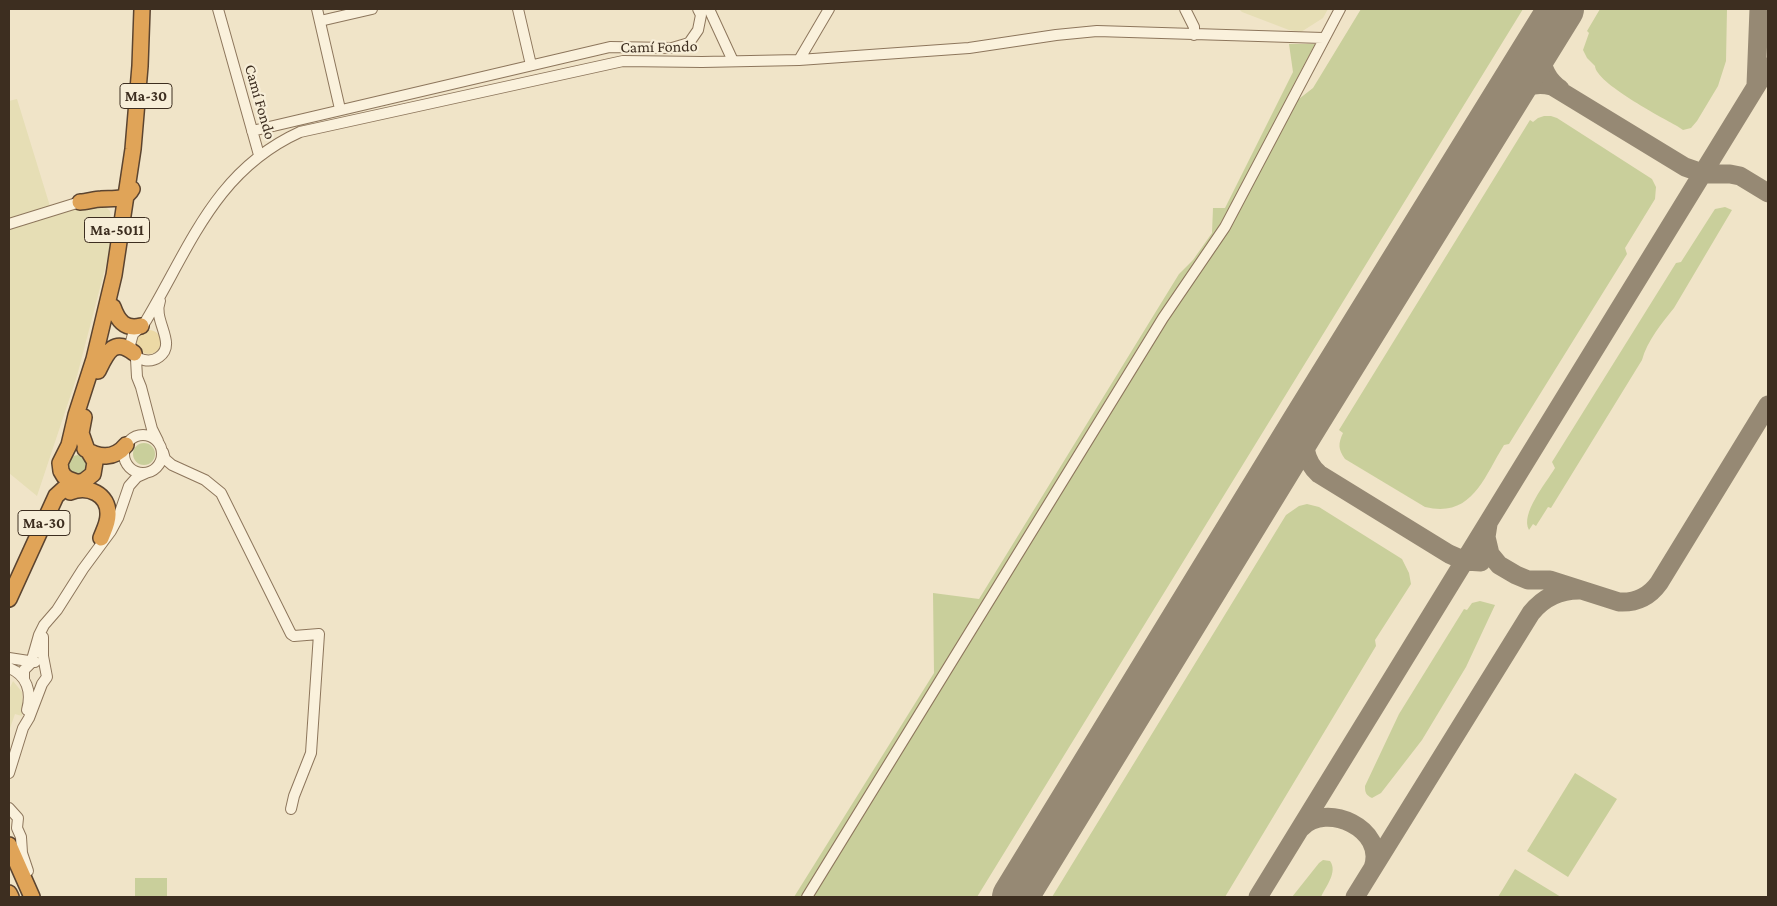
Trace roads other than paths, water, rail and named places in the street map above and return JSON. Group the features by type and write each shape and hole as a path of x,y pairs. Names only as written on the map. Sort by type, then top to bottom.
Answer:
{"highway":[{"path":"126,201 140,66 142,9"},
{"name":"Ma-30","path":"11,583 58,478 61,460 69,445 119,267 137,183 147,67 148,9"},
{"path":"126,201 132,189 142,90 147,67"},
{"name":"Ma-5011","path":"107,195 124,179 131,165"},
{"name":"Ma-5011","path":"80,202 118,190 126,201"},
{"name":"Ma-5011","path":"107,195 119,214 115,246 119,267"},
{"name":"Ma-30","path":"93,474 95,462 88,451 81,430 114,307 126,201"},
{"path":"114,307 118,318 125,326 133,328 141,326"},
{"path":"97,374 106,353 112,349 123,347 134,353"},
{"path":"65,453 75,448 100,456 108,456 119,452 129,442"},
{"name":"Ma-30","path":"11,583 35,544 56,496 65,487 87,480 109,462 120,461 127,464"},
{"path":"61,468 66,478 76,482"},
{"path":"35,544 50,522 60,500 70,492 82,489 99,494 107,506 108,517 101,538"},
{"path":"15,846 32,897"},
{"path":"9,892 11,897"}],"street":[{"name":"Camí Fondo","path":"218,9 260,155 278,142 300,132 623,61 733,62 799,60 969,48 1097,31 1323,38"},
{"path":"317,9 340,109"},
{"path":"320,21 372,9"},
{"path":"518,9 531,65"},
{"path":"252,131 610,47 672,48 689,43 698,30 701,15 698,9"},
{"path":"709,9 733,62"},
{"path":"799,60 829,9"},
{"path":"1185,9 1194,27 1194,35"},
{"path":"806,897 1158,327 1225,227 1323,38 1340,9"},
{"path":"142,387 137,376 137,362 130,345 131,337 141,326 163,292 211,206 233,180 260,155"},
{"name":"Ma-5011","path":"9,224 80,202"},
{"path":"163,292 158,312 165,335 165,350 147,364 143,370 142,387 152,429 165,459 168,463 210,483 224,498 291,634 294,636 319,634 311,753 294,796 291,809"},
{"path":"141,326 153,325 165,335"},
{"path":"134,353 143,360 154,360"},
{"path":"94,554 117,511 122,489 129,472 124,455 129,442 142,427 146,409"},
{"path":"129,442 138,435 144,434 158,441"},
{"path":"127,464 134,470 151,471 161,462 163,452"},
{"path":"9,773 23,728 29,699 29,689 25,680 24,670 31,663 39,635 43,628 114,525 129,486 137,477 165,467 183,474 190,474"},
{"path":"23,728 46,676 43,656 43,628"},
{"path":"9,658 39,663 46,669"},
{"path":"9,668 34,686 42,684"},
{"path":"9,810 18,818 13,828 17,828 22,839 15,846 40,897"}]}
